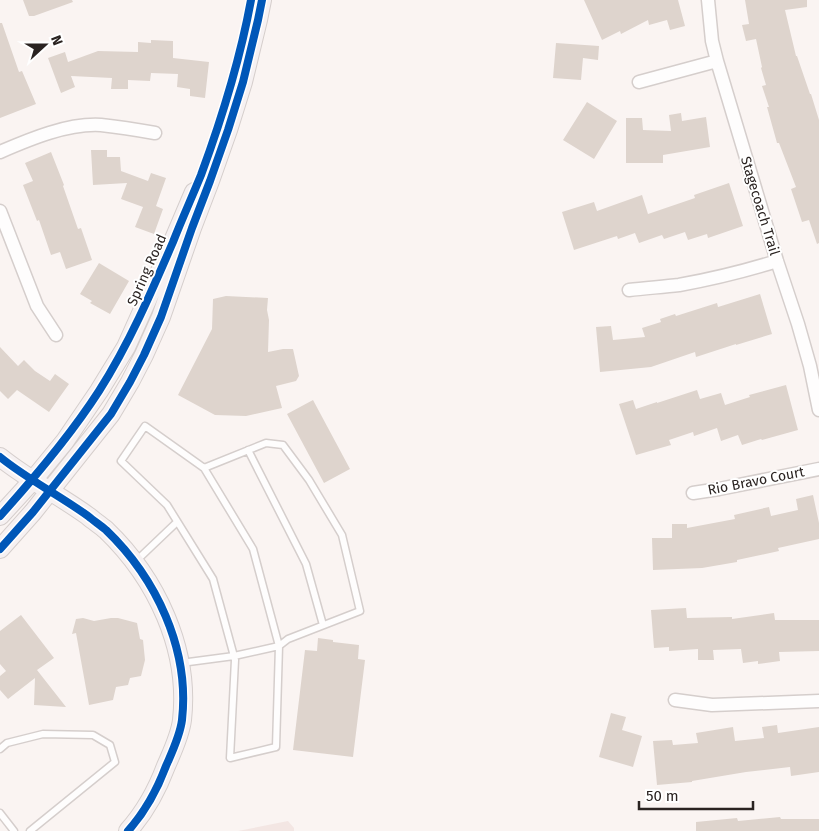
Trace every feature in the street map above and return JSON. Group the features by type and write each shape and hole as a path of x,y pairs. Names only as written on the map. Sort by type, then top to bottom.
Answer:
{"main road":[{"name":"Spring Road","path":"0,516 33,480 64,441 99,391 126,347 200,175 220,120 239,53 251,0"},
{"name":"Spring Road","path":"0,549 50,491 111,414 130,382 161,317 228,130 243,82 262,0"},
{"path":"0,456 104,528 135,562 148,580 170,626 182,673 182,721 160,783 136,822 128,831"}],"street":[{"name":"Stagecoach Trail","path":"708,0 712,42 717,61 810,366 819,410"},
{"path":"639,82 717,61"},
{"path":"0,152 62,129 80,126 100,125 156,133"},
{"path":"0,211 37,306 56,335"},
{"path":"629,290 703,280 777,261"},
{"name":"Rio Bravo Court","path":"693,493 819,469"},
{"path":"675,700 712,705 819,701"}],"lane":[{"path":"145,426 204,468 252,549 279,646 276,747 230,758 235,660 213,578 177,522 167,504 121,460 145,426"},
{"path":"180,663 234,656 279,646 288,639 360,611 342,535 309,480 283,445 266,443 204,468"},
{"path":"248,450 306,564 323,625"},
{"path":"135,562 177,522"},
{"path":"0,749 7,743 43,734 93,735 110,746 115,762 30,831"},
{"path":"0,813 14,831"}],"shaded area":[{"path":"288,821 294,828 294,831 238,831"}],"building":[{"path":"23,0 72,0 73,2 34,16 29,16"},
{"path":"584,0 678,0 685,26 670,30 667,20 649,25 648,20 621,34 620,31 602,40"},
{"path":"745,0 807,0 807,7 785,10 796,56 819,120 819,243 817,244 809,220 802,222 791,189 796,187 779,143 777,143 762,86 766,85 756,39 746,41 742,25 749,24"},
{"path":"0,23 2,23 19,72 22,71 36,104 0,118"},
{"path":"151,40 173,41 173,58 209,62 205,98 190,96 190,89 177,87 178,74 151,73 150,81 128,80 128,89 111,89 112,78 71,76 75,87 61,93 48,58 65,52 68,62 98,51 138,52 138,42 151,43"},
{"path":"556,43 599,46 598,60 583,58 581,80 553,78"},
{"path":"587,102 617,121 594,159 563,140"},
{"path":"681,113 682,121 706,117 710,147 663,155 663,163 626,163 626,118 642,118 643,130 671,131 669,115"},
{"path":"91,150 107,150 107,157 120,157 121,171 148,181 151,173 166,178 156,206 163,209 154,234 135,227 143,207 121,199 127,183 93,185"},
{"path":"51,152 78,229 81,228 92,260 66,269 60,252 51,255 39,220 37,221 23,185 33,181 25,163"},
{"path":"729,183 743,226 708,238 707,234 688,240 685,232 664,239 662,235 639,243 635,233 618,239 617,236 574,250 562,212 594,202 597,211 642,195 648,214 695,198 694,195"},
{"path":"99,263 129,281 110,314 90,303 92,301 80,294"},
{"path":"760,294 772,334 696,357 695,352 651,367 600,372 596,327 611,326 613,340 645,337 642,328 661,322 660,319 717,303 718,307"},
{"path":"226,296 268,298 268,352 293,349 299,376 296,381 276,386 282,408 246,416 215,415 178,395 212,329 213,299"},
{"path":"0,347 18,366 24,360 35,371 50,381 55,374 69,384 49,412 17,390 8,399 0,391"},
{"path":"786,385 798,430 742,445 738,435 721,441 717,428 694,436 693,432 669,440 671,445 636,455 619,404 633,400 636,409 697,390 700,399 721,393 725,405 750,397 749,395"},
{"path":"313,400 350,469 324,483 287,414"},
{"path":"813,495 819,523 819,539 778,548 779,551 737,560 737,562 702,568 653,570 652,538 672,538 672,524 687,524 687,528 735,519 734,515 769,507 771,516 798,510 796,499"},
{"path":"686,608 687,618 732,617 732,619 774,613 775,620 819,620 819,651 779,652 780,661 758,664 758,661 743,663 741,649 713,650 714,660 698,660 698,649 669,651 669,647 654,648 651,610"},
{"path":"21,615 54,658 37,670 66,707 34,705 35,678 8,699 0,690 0,676 6,671 0,664 0,631"},
{"path":"83,618 94,621 118,618 137,623 140,639 143,640 145,660 141,676 130,678 128,685 116,687 113,700 89,705 76,633 72,634 76,619"},
{"path":"318,638 359,645 358,659 365,660 353,757 293,750 305,650 317,651"},
{"path":"611,713 626,717 622,730 642,736 633,767 599,757"},
{"path":"777,725 778,733 819,727 819,772 791,776 790,767 746,772 692,782 657,785 653,741 672,740 673,745 698,743 696,733 733,727 735,741 764,738 762,727"},
{"path":"780,817 781,819 819,819 819,831 696,831 696,822 737,818 738,821"}],"cycle path":[{"path":"0,516 27,486 88,408 110,373 139,318 209,154 236,67 251,0"},
{"path":"0,549 33,512 111,414 144,355 161,317 228,130 243,82 262,0"},
{"path":"0,457 21,473 77,508 106,530 124,549 154,592 166,616 175,641 181,667 183,693 181,726 176,744 155,792 128,831"}]}
